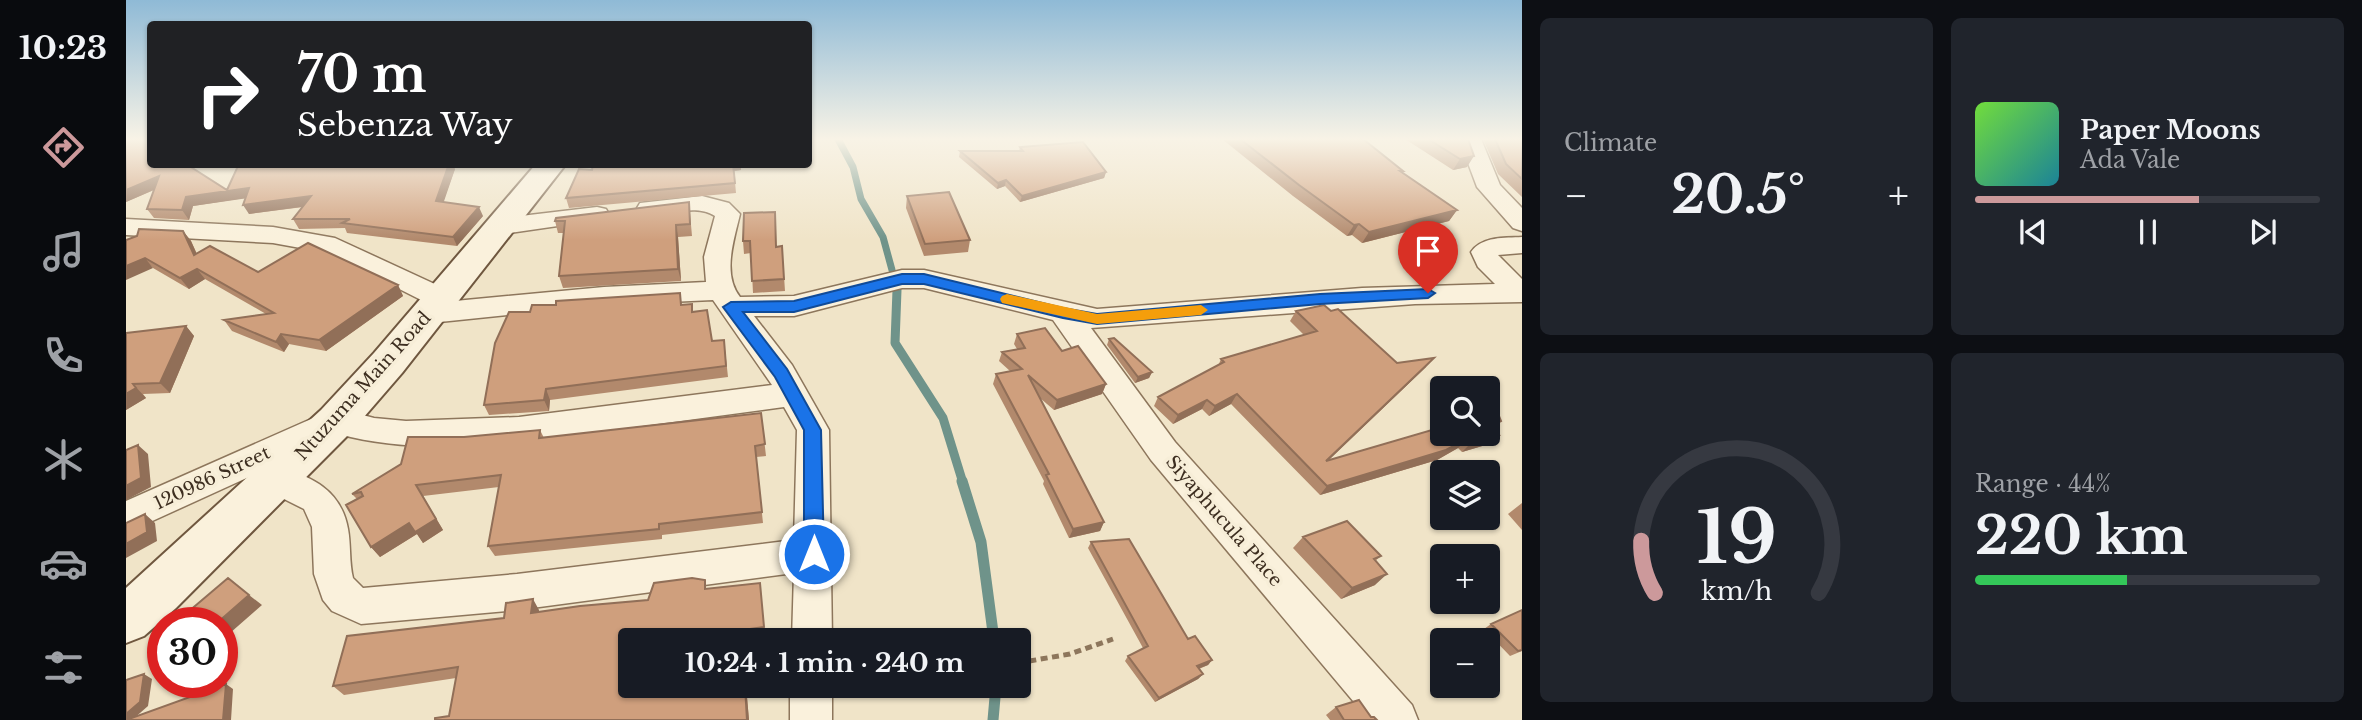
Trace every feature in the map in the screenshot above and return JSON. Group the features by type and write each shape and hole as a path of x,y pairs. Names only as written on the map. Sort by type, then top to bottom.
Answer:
{"main road":[{"name":"Ntuzuma Main Road","path":"126,619 159,592 336,421 436,306 545,173"}],"street":[{"path":"1484,173 1489,187 1522,223"},
{"path":"503,226 642,209 712,205 728,214 717,257 726,299 794,394 813,430 812,628"},
{"path":"126,227 273,235 326,244 362,258 436,306 604,296 726,299 794,306 902,279 924,279 1097,319 1320,299 1447,292 1521,293"},
{"path":"1521,293 1487,261 1484,252 1497,246 1522,245"},
{"name":"Siyaphucula Place","path":"1063,313 1162,449 1397,720"},
{"path":"336,421 374,431 406,434 519,430 794,394"},
{"name":"120986 Street","path":"126,518 336,421"},
{"path":"276,479 313,496 321,505 330,523 333,581 338,593 347,602 360,606 517,592 814,554"},
{"path":"811,698 811,720"}],"path":[{"path":"1031,661 1070,654 1113,639"}],"building":[{"path":"126,173 200,173 227,190 235,173 446,173 436,201 479,207 453,237 342,223 350,219 293,219 311,196 243,205 249,188 186,197 182,210 147,209 159,176 126,190"},
{"path":"577,173 734,173 735,183 566,198"},
{"path":"986,173 1104,173 1022,196 1006,180 998,183"},
{"path":"1283,173 1402,173 1457,210 1369,232 1359,224 1354,225"},
{"path":"949,192 970,240 925,244 907,196"},
{"path":"689,202 690,224 676,225 678,269 559,276 565,221 555,221 556,218"},
{"path":"775,212 776,247 782,246 784,279 752,281 750,241 743,241 744,213"},
{"path":"139,229 183,231 194,255 210,246 258,272 308,243 398,285 319,340 281,334 276,342 224,320 274,313 197,269 180,278 145,258 126,266 126,240 137,236"},
{"path":"680,293 681,305 692,304 692,312 707,310 712,341 724,340 726,366 546,389 544,400 484,405 495,343 509,312 530,312 532,305 556,305 556,301"},
{"path":"1324,305 1331,311 1338,309 1397,363 1434,358 1326,461 1430,431 1430,446 1454,446 1327,486 1237,394 1215,406 1207,400 1178,415 1158,397 1224,362 1221,359 1317,331 1296,311"},
{"path":"186,326 160,383 133,384 136,388 126,394 126,333"},
{"path":"1045,328 1062,351 1078,346 1106,384 1057,400 1028,375 1104,522 1073,529 1046,475 1049,474 996,374 1022,369 1002,352 1025,348 1017,334"},
{"path":"1114,338 1152,372 1138,377 1109,339"},
{"path":"761,413 765,444 755,446 762,512 659,524 659,529 488,546 501,475 416,485 436,519 415,532 409,523 371,547 346,505 363,496 361,492 352,494 401,464 408,437 464,437 540,430 539,438"},
{"path":"138,445 141,478 126,486 126,450"},
{"path":"145,514 147,532 126,544 126,523"},
{"path":"1347,521 1381,556 1374,559 1387,574 1352,588 1303,537"},
{"path":"1129,539 1188,639 1195,636 1212,660 1197,666 1203,674 1159,698 1128,656 1148,646 1091,542"},
{"path":"228,578 249,595 235,607 194,607"},
{"path":"692,578 705,580 705,589 760,583 764,627 618,628 618,698 746,698 747,720 435,720 449,716 458,667 333,686 347,636 504,618 506,603 533,599 531,613 648,600 654,583"},
{"path":"1522,610 1522,650 1518,651 1500,633 1500,628 1491,624"},
{"path":"144,674 140,702 126,714 126,680"},
{"path":"187,698 225,698 223,720 126,720"},
{"path":"1359,700 1371,717 1377,720 1344,720 1336,707"}],"waterway":[{"path":"854,173 861,199 883,237 892,270"},
{"path":"897,290 895,343 943,418 963,483"},
{"path":"962,481 981,542 992,628"},
{"path":"993,720 995,698"}],"slow traffic":[{"path":"1007,299 1097,319 1201,310"}],"route":[{"path":"814,554 813,430 781,373 731,307 794,306 902,279 924,279 1097,319 1320,299 1428,293"}]}
